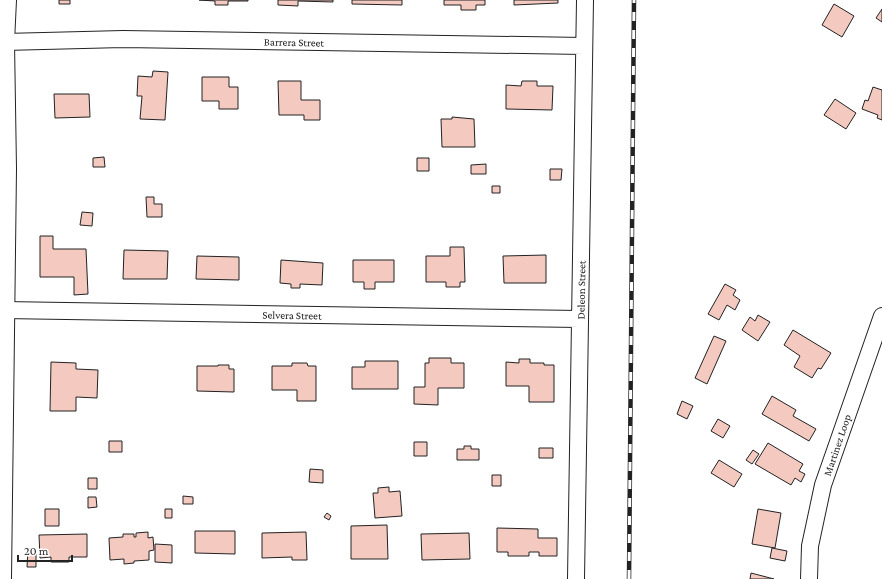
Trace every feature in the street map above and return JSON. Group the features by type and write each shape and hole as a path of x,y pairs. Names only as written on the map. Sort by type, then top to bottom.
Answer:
{"street":[{"path":"1,579 3,310 6,169 4,42 6,0"},
{"name":"Deleon Street","path":"576,579 585,0"},
{"name":"Barrera Street","path":"4,42 123,40 584,46"},
{"name":"Selvera Street","path":"3,310 580,319"},
{"name":"Martinez Loop","path":"809,579 810,546 823,485 882,316"}],"building":[{"path":"59,0 70,0 70,4 59,4"},
{"path":"199,0 248,1 228,1 228,5 215,5 215,1"},
{"path":"278,0 333,0 333,2 298,1 298,6 278,5"},
{"path":"352,0 402,0 402,5 352,4"},
{"path":"444,0 485,0 485,5 476,5 476,10 461,10 461,5 444,5"},
{"path":"514,0 558,0 558,3 514,5"},
{"path":"834,4 854,16 842,37 822,25"},
{"path":"882,9 882,22 876,18"},
{"path":"153,71 168,72 165,120 140,119 142,96 137,96 138,76 152,77"},
{"path":"202,77 229,77 229,87 238,87 238,109 219,109 219,101 202,101"},
{"path":"278,81 301,81 301,100 320,100 320,120 304,120 304,115 279,115"},
{"path":"522,81 537,81 537,86 553,86 552,110 506,109 506,85 521,86"},
{"path":"873,87 882,90 882,120 877,118 878,115 862,109 865,100 868,101"},
{"path":"54,94 89,94 90,117 55,118"},
{"path":"835,99 856,113 846,129 824,115"},
{"path":"452,117 474,119 475,147 442,147 441,119 452,119"},
{"path":"104,157 105,167 93,167 93,158"},
{"path":"417,158 429,158 429,171 417,171"},
{"path":"486,164 486,174 471,174 471,165"},
{"path":"550,169 562,169 561,180 550,180"},
{"path":"492,186 500,186 500,193 492,193"},
{"path":"146,197 154,197 154,204 162,204 162,217 147,217"},
{"path":"82,212 93,213 92,226 80,225"},
{"path":"40,236 53,236 53,249 86,249 88,294 74,295 74,277 40,277"},
{"path":"450,247 464,247 465,282 460,282 460,287 446,287 446,282 426,282 426,256 450,256"},
{"path":"124,250 168,251 167,279 123,279"},
{"path":"546,255 546,283 504,283 503,256"},
{"path":"197,256 239,257 239,280 196,279"},
{"path":"281,260 323,263 322,285 300,284 300,288 291,288 291,284 280,283"},
{"path":"353,260 394,260 394,282 375,282 375,289 364,289 364,282 353,282"},
{"path":"725,284 736,290 733,295 740,300 735,310 727,305 719,320 708,314"},
{"path":"758,315 770,322 758,341 742,330 750,317 755,321"},
{"path":"793,330 831,353 821,369 818,368 812,378 794,367 800,356 784,345"},
{"path":"714,336 726,341 707,384 695,378"},
{"path":"429,358 451,358 451,363 464,363 464,388 438,388 438,405 414,404 414,387 425,387 425,363 429,363"},
{"path":"519,359 530,359 530,363 554,365 554,402 529,402 529,386 506,386 506,362 519,363"},
{"path":"365,361 398,361 398,389 352,389 352,367 365,367"},
{"path":"51,362 76,363 76,369 98,370 97,398 76,397 76,411 50,411"},
{"path":"292,363 307,363 308,366 316,366 316,401 297,401 297,390 272,390 272,366 292,366"},
{"path":"229,365 229,369 234,369 234,392 197,391 197,366"},
{"path":"772,396 796,410 793,416 816,429 809,441 762,414"},
{"path":"682,401 693,406 687,419 677,414"},
{"path":"718,419 730,426 723,438 711,431"},
{"path":"109,441 122,441 122,452 109,452"},
{"path":"414,442 427,442 427,456 414,456"},
{"path":"768,443 803,464 799,471 805,474 801,482 795,478 791,485 755,464"},
{"path":"464,446 471,446 471,449 479,449 479,460 457,460 457,449 464,449"},
{"path":"539,448 553,448 553,458 539,458"},
{"path":"753,450 759,454 752,464 746,460"},
{"path":"719,460 742,474 734,487 711,473"},
{"path":"310,469 323,470 323,483 309,482"},
{"path":"492,475 501,475 501,486 492,486"},
{"path":"88,478 97,478 97,489 88,489"},
{"path":"389,487 389,492 400,491 402,516 375,518 373,493 378,493 378,488"},
{"path":"183,496 193,497 193,504 183,504"},
{"path":"88,497 96,497 97,507 88,508"},
{"path":"45,509 59,509 59,526 45,526"},
{"path":"165,509 172,509 172,518 165,518"},
{"path":"758,509 781,513 775,548 752,544"},
{"path":"327,513 331,516 329,520 324,517"},
{"path":"387,525 388,559 351,559 351,526"},
{"path":"497,528 538,529 538,538 557,538 557,556 539,556 539,552 529,552 529,556 508,556 508,552 497,552"},
{"path":"195,531 235,531 235,554 195,553"},
{"path":"148,532 148,538 153,537 154,550 149,551 149,560 134,561 134,563 124,564 124,559 110,560 109,538 123,537 123,534 134,534 134,537 136,537 136,533"},
{"path":"306,532 307,560 292,560 292,557 262,558 262,533"},
{"path":"469,533 470,559 422,560 421,534"},
{"path":"87,534 87,557 69,557 69,562 51,562 51,557 40,558 39,535"},
{"path":"155,544 172,545 172,563 155,562"},
{"path":"772,548 787,551 785,561 770,558"},
{"path":"28,549 36,549 36,567 27,567"},
{"path":"751,573 774,579 750,579"}],"railway":[{"path":"629,579 634,0"}]}
